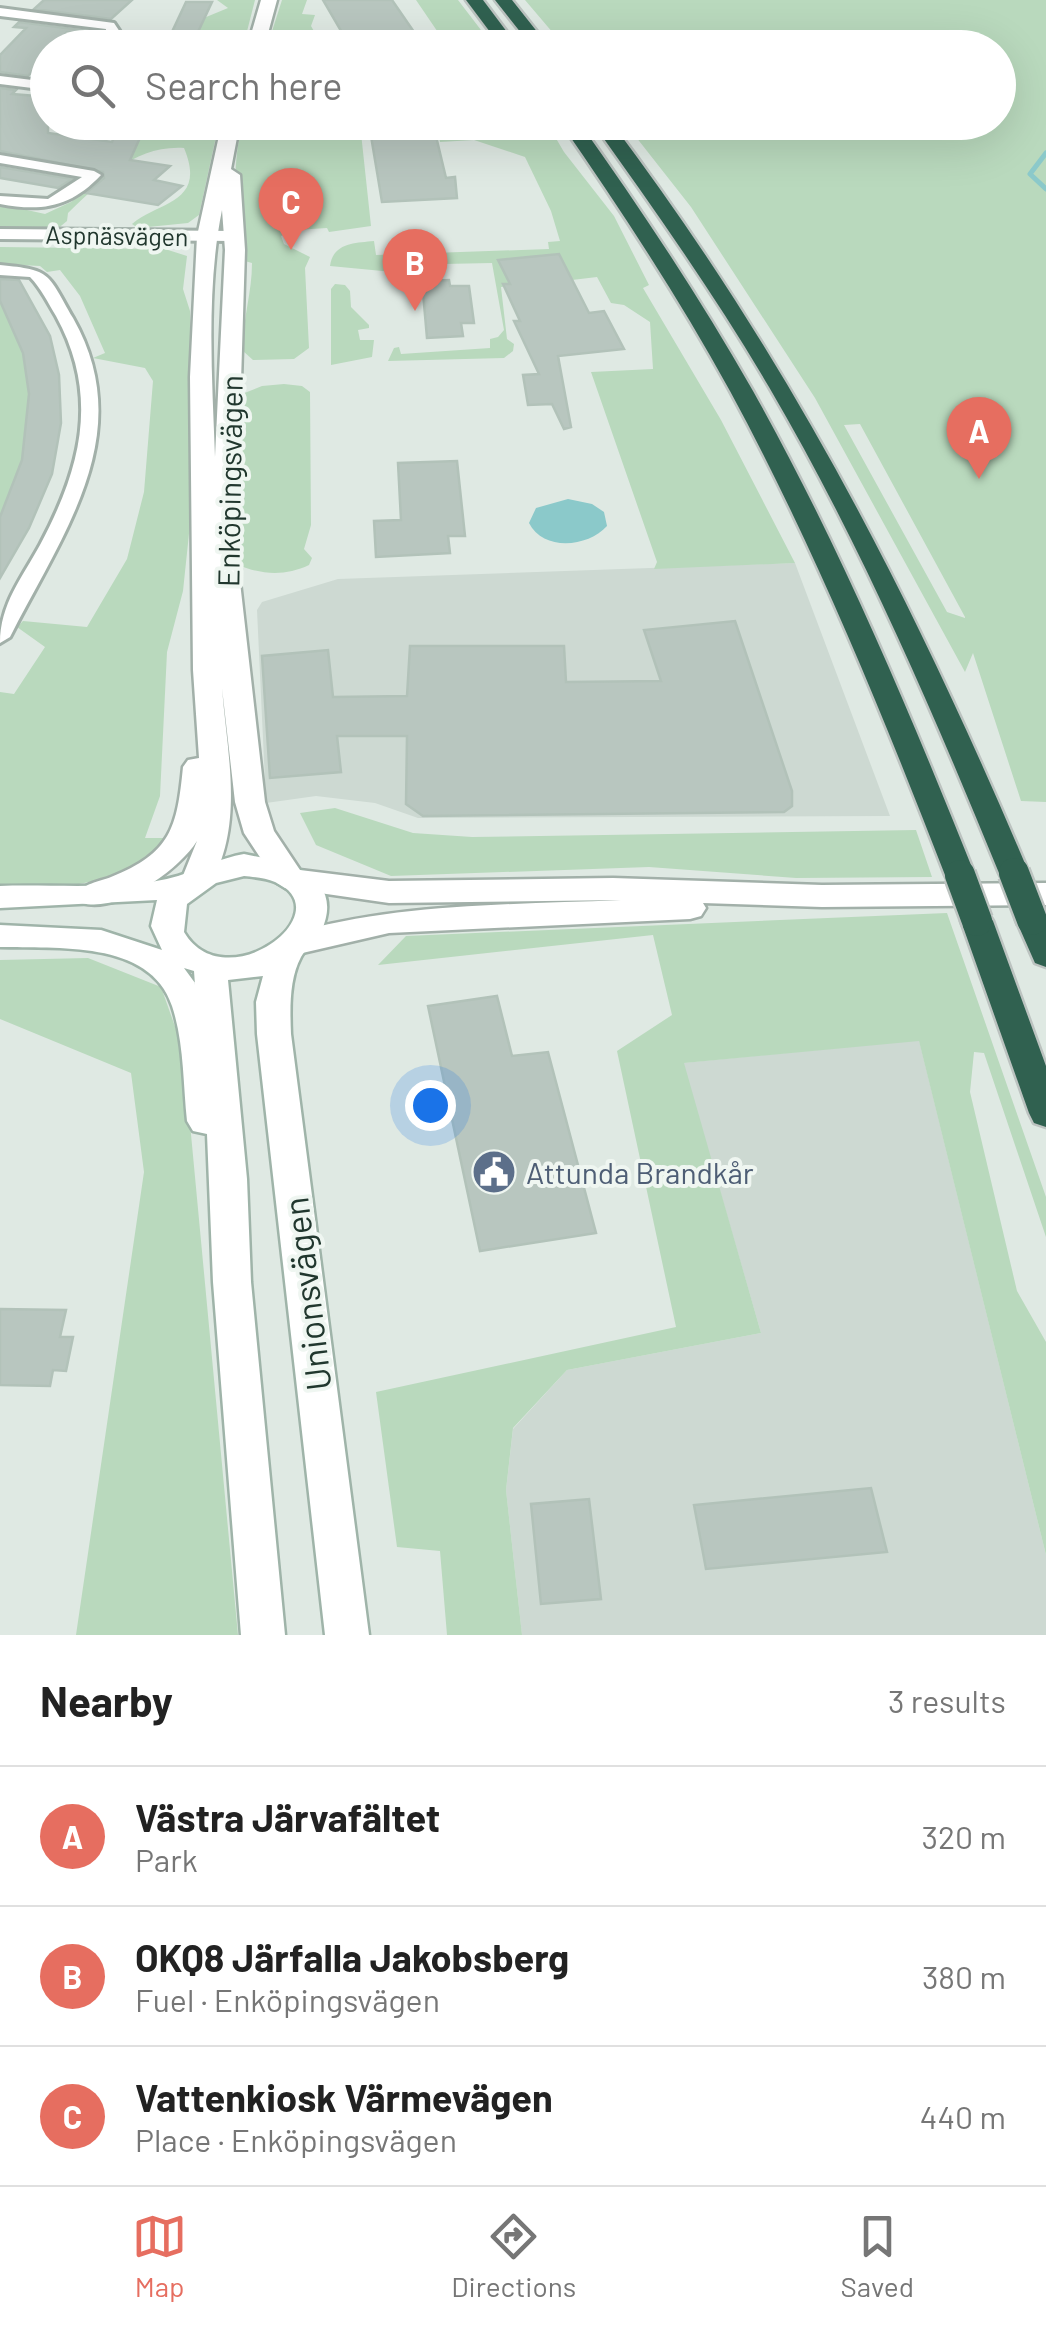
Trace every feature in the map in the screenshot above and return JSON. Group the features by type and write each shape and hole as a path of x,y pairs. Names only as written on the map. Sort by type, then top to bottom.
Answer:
{"highway":[{"path":"474,0 497,30"},
{"path":"504,0 528,30"},
{"path":"582,140 672,269 757,415 809,515 868,644 960,875 1046,1113"},
{"path":"615,140 708,266 788,395 915,642 1014,872 1039,907 1046,955"}],"street":[{"path":"260,30 269,0"},
{"path":"0,12 110,26 113,30"},
{"path":"0,80 30,84"},
{"name":"Enköpingsvägen","path":"193,881 215,834 201,377 221,236 229,140"},
{"path":"0,159 94,175 60,204 42,208 0,200"},
{"name":"Aspnäsvägen","path":"0,234 221,236"},
{"name":"Enköpingsvägen","path":"221,236 223,547 231,646 250,802 259,833 292,877"},
{"name":"Aspnäsvägen","path":"0,270 35,273 42,280 87,368 91,400 88,442 75,493 54,541 0,637"},
{"path":"93,895 139,879 169,860 186,840 195,813 207,670"},
{"path":"0,896 93,895 193,881 244,865 388,892 612,888 1039,907"},
{"path":"291,949 311,924 313,912 308,892 292,877"},
{"path":"193,881 168,911 172,940 186,956 210,966 256,965 291,949 388,922 616,914 822,896"},
{"path":"0,927 104,926 172,940"},
{"name":"Unionsvägen","path":"0,936 121,946 161,965 174,978 184,994 191,1024 212,1182 232,1282"},
{"name":"Unionsvägen","path":"291,949 273,1002 274,1034 347,1635"},
{"name":"Unionsvägen","path":"210,966 229,1179 232,1282 263,1635"}],"shaded area":[{"path":"795,563 890,816 418,818 375,803 316,796 266,803 257,610 262,602 338,579"},
{"path":"919,1040 1046,1555 1046,1635 522,1635 506,1490 513,1429 567,1370 761,1333 683,1063"}],"green space":[{"path":"217,0 255,0 247,30 196,30 199,20 228,8"},
{"path":"282,0 307,0 302,14 315,15 313,30 272,30"},
{"path":"416,0 458,0 481,30 436,30"},
{"path":"525,0 1046,0 1046,802 1021,801 973,653 965,672 815,398 691,207 638,140 1016,140 1016,30 551,30","holes":["860,424 965,618 947,612 844,425"]},
{"path":"123,140 215,140 199,215 188,223 138,228 132,224 185,190 190,166 184,148 150,152 120,167 68,213 67,221 56,230 0,226 0,204 45,214 71,202 121,157"},
{"path":"239,140 362,140 371,226 329,232 327,228 296,230 281,236 284,244 310,257 305,268 309,348 294,359 253,360 243,351 252,263 241,260"},
{"path":"474,140 557,140 614,216 649,285 643,288 721,420 795,563 654,569 657,562 591,372 653,369 650,322 624,305 611,303 597,277 572,280 499,261 510,286 501,287 507,339 514,344 513,351 504,358 388,361 394,348 399,347 401,354 490,348 490,339 504,330 492,263 394,265 393,272 330,266 335,253 346,246 374,241 376,255 549,249 548,242 560,241 551,211 525,157"},
{"path":"0,247 165,249 187,256 183,289 190,311 196,467 183,591 167,652 160,796 145,838 173,838 138,868 79,884 0,884 0,692 14,694 45,647 17,627 23,621 87,627 127,559 144,492 153,381 145,368 93,358 105,353 80,296 60,270 47,272 40,266 0,264"},
{"path":"335,284 345,285 350,291 351,307 369,325 358,330 360,340 374,340 372,357 331,365 331,289"},
{"path":"0,301 22,350 30,392 22,457 0,517"},
{"path":"262,386 302,386 310,392 311,525 304,549 312,558 309,565 300,569 256,571 238,565 233,531 238,404 242,394"},
{"path":"335,808 413,833 472,837 916,830 932,877 796,878 649,867 391,876 316,845 300,813"},
{"path":"947,913 1046,1197 1046,1237 984,1053 974,1052 970,1092 1017,1291 1046,1342 1046,1555 919,1041 684,1063 761,1333 567,1370 513,1428 506,1490 522,1635 447,1635 440,1551 397,1547 376,1392 676,1327 617,1051 672,1015 653,935 378,965 406,936"},
{"path":"88,958 161,987 183,1049 238,1635 76,1635 144,1172 131,1073 0,1019 0,960"}],"water":[{"path":"568,499 592,504 604,512 607,526 578,542 545,539 529,523 536,508"}],"building":[{"path":"44,0 132,0 111,19 34,9"},
{"path":"323,0 392,0 413,30 340,30"},
{"path":"186,2 212,2 199,30 173,30"},
{"path":"19,22 81,30 30,30 28,76 0,72 0,55 26,28 14,27"},
{"path":"0,88 30,96 30,140 139,140 130,160 170,166 154,180 182,186 158,205 86,193 104,178 103,172 0,151"},
{"path":"372,140 437,140 446,178 455,177 457,198 382,202"},
{"path":"0,167 72,179 58,188 0,178"},
{"path":"559,254 589,313 604,311 624,349 558,356 571,427 564,429 552,404 528,405 523,375 539,374 514,321 520,321 503,284 510,284 498,260"},
{"path":"0,279 19,280 50,336 59,375 61,423 52,474 29,528 0,578 0,517 22,460 29,394 23,353 0,301"},
{"path":"449,280 450,286 469,286 474,323 461,323 463,336 427,338 422,281"},
{"path":"457,461 465,536 448,536 450,553 376,557 374,521 401,520 398,463"},
{"path":"735,621 792,791 792,806 784,812 423,816 406,804 407,736 337,736 341,772 270,778 262,656 328,650 333,697 407,696 410,646 564,646 566,682 661,681 644,630"},
{"path":"497,996 512,1056 548,1052 596,1233 480,1251 428,1006"},
{"path":"0,1309 66,1310 60,1337 73,1337 66,1371 53,1370 50,1386 0,1385"},
{"path":"871,1488 887,1552 706,1569 694,1505"},
{"path":"589,1499 601,1599 541,1604 531,1504"}],"waterway":[{"path":"1046,153 1030,174 1046,189"}],"place":[{"name":"Vattenkiosk Värmevägen","path":"291,250"},
{"name":"OKQ8 Järfalla Jakobsberg","path":"415,311"},
{"name":"Västra Järvafältet","path":"979,479"},
{"name":"Attunda Brandkår","path":"494,1172"}]}
